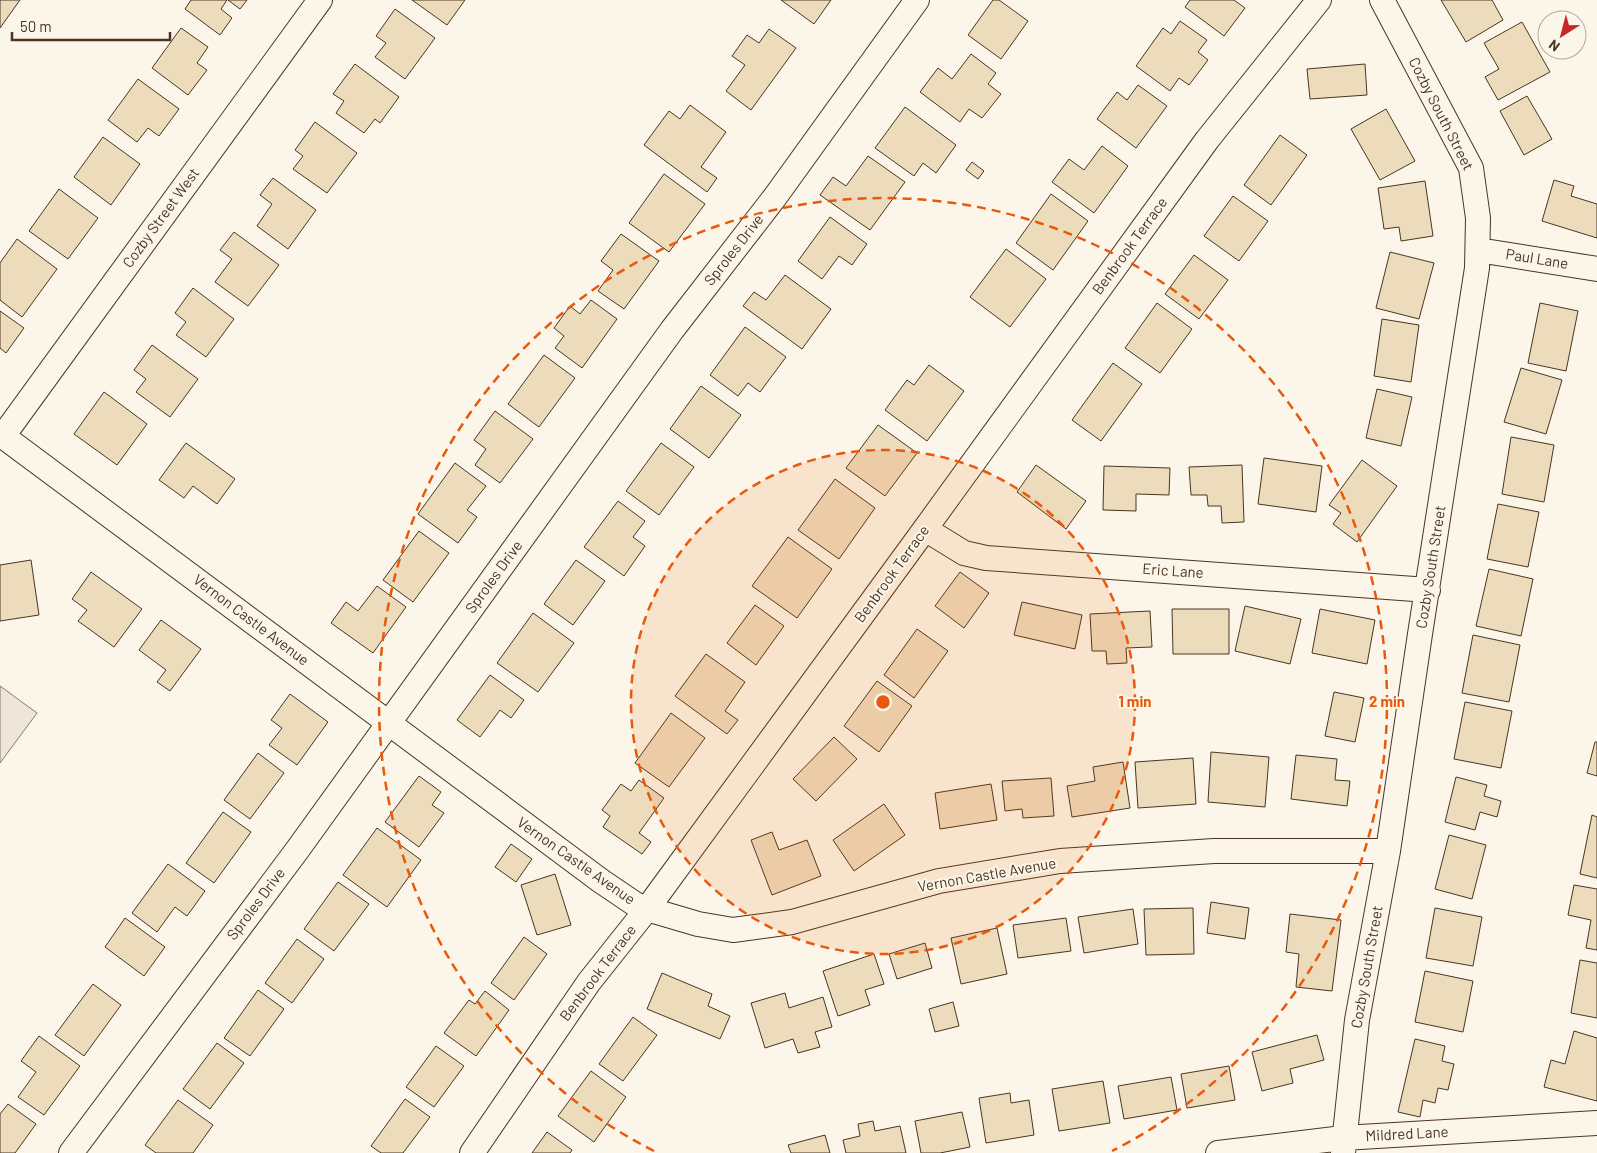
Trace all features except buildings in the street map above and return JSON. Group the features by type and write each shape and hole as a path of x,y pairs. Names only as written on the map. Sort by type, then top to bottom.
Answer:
{"street":[{"name":"Cozby Street West","path":"1,435 320,0"},
{"name":"Sproles Drive","path":"71,1153 298,849 666,338 775,197 916,0"},
{"name":"Benbrook Terrace","path":"472,1153 589,982 647,908 1207,140 1319,0"},
{"name":"Cozby South Street","path":"1343,1145 1356,1020 1388,851 1477,268 1478,250 1478,218 1471,168 1382,0"},
{"name":"Paul Lane","path":"1478,250 1597,269"},
{"name":"Vernon Castle Avenue","path":"1,435 601,881 635,904 698,924 733,930 792,922 939,880 1060,861 1214,851 1388,851"},
{"name":"Eric Lane","path":"925,529 964,553 986,558 1428,590"},
{"name":"Mildred Lane","path":"1218,1153 1343,1145 1597,1123"}],"shaded area":[{"path":"0,686 37,713 0,763"}]}
